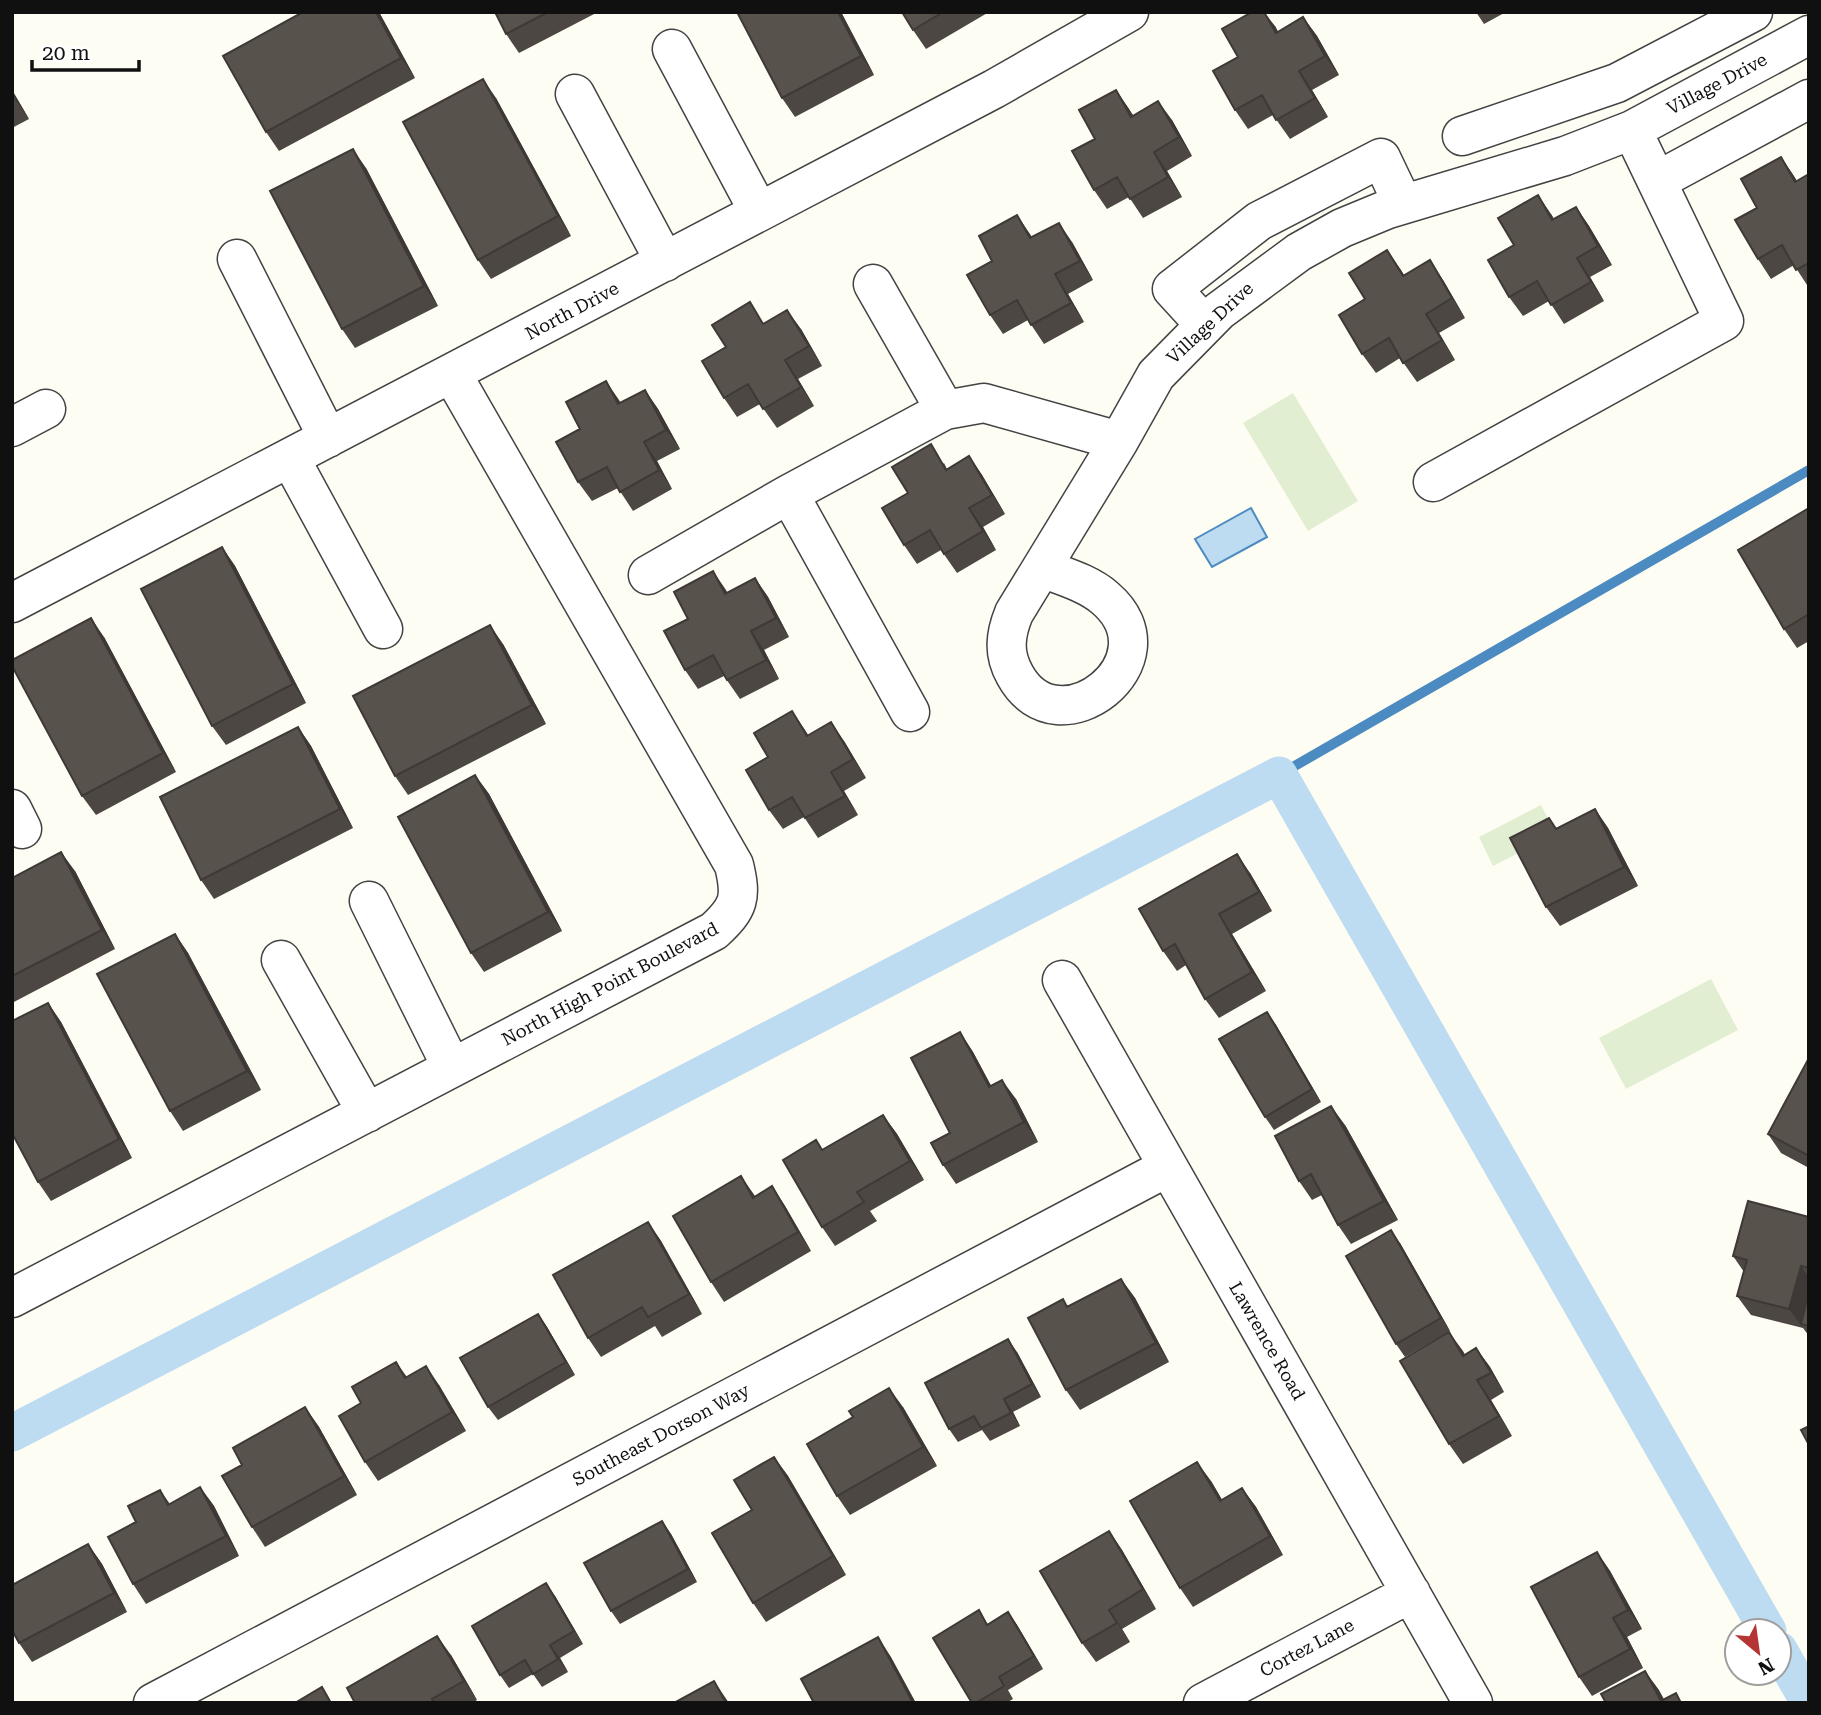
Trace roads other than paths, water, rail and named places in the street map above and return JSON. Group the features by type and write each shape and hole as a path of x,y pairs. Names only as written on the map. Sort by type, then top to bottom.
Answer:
{"street":[{"path":"1462,136 1617,83 1753,12"},
{"name":"North Drive","path":"13,602 994,89 1106,18"},
{"name":"Village Drive","path":"1042,568 1156,375 1205,325 1257,280 1342,228 1403,204 1565,156 1632,130 1809,35"},
{"path":"672,49 759,212"},
{"path":"575,94 665,262"},
{"path":"1657,181 1809,99"},
{"path":"1433,482 1724,321 1632,130"},
{"path":"1205,325 1172,289 1259,221 1381,158 1403,204"},
{"path":"237,259 328,438"},
{"path":"873,284 945,411"},
{"name":"North High Point Boulevard","path":"15,1291 367,1113 714,931 733,914 740,890 734,865 452,374"},
{"path":"648,575 789,494 945,411 984,403 1119,441"},
{"path":"12,427 46,409"},
{"path":"290,458 383,629"},
{"path":"789,494 910,712"},
{"path":"369,901 452,1068"},
{"path":"281,960 367,1113"},
{"name":"Lawrence Road","path":"1062,980 1473,1703"},
{"name":"Southeast Dorson Way","path":"153,1703 1168,1167"},
{"name":"Cortez Lane","path":"1203,1703 1410,1593"}],"water":[{"path":"1251,508 1267,537 1212,567 1195,539"}],"waterway":[{"path":"1279,775 1809,470"},
{"path":"12,1433 1279,775 1760,1617"},
{"path":"1793,1674 1809,1702"}]}
